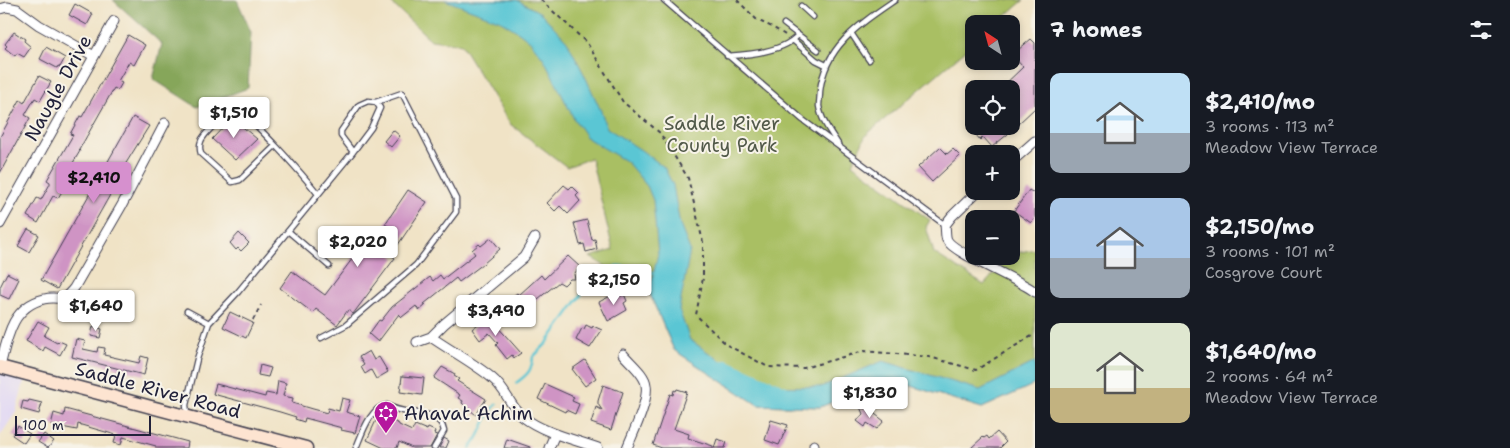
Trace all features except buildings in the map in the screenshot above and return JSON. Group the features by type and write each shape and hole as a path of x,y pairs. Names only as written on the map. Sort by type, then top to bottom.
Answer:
{"main road":[{"name":"Saddle River Road","path":"0,367 306,448"}],"street":[{"path":"0,9 7,7 17,9 39,25 94,56"},
{"name":"Naugle Drive","path":"0,224 114,21"},
{"path":"0,367 9,330 24,309 32,303 45,299 62,299 74,288 122,205 164,123"},
{"path":"1020,154 1035,141"},
{"path":"969,200 945,225 947,240 956,250 1018,281 1035,292"},
{"path":"417,342 431,337 524,257 535,238"},
{"path":"431,337 493,378 505,392 515,410 524,418 554,434 598,448"},
{"path":"623,354 642,376 646,385 643,407 626,448"},
{"path":"549,448 554,434"}],"lane":[{"path":"664,0 803,120 945,225"},
{"path":"840,147 827,128 819,107 821,83 826,65 851,33 864,21 894,0"},
{"path":"800,6 814,17"},
{"path":"784,24 818,50"},
{"path":"851,33 869,60"},
{"path":"727,56 753,54 771,50 794,41 798,35"},
{"path":"794,41 816,60 826,65"},
{"path":"321,338 346,325 416,265 456,212 456,199 402,93 376,102 368,101 359,106 341,131 341,136 353,152"},
{"path":"187,416 186,404 197,359 209,323 242,291 353,152 378,117 380,108 376,102"},
{"path":"275,146 240,180 232,182 201,154 199,147 204,135 227,112 236,110 244,114 275,146 318,194"},
{"path":"288,231 329,266"},
{"path":"187,311 209,323"},
{"path":"356,448 362,433 374,413 384,405 387,405 407,413 432,415 439,419 444,431 434,448"}],"path":[{"path":"541,0 587,43 623,102 660,133 688,178 703,242 703,278 696,314 727,345 768,367 804,368 864,351 929,358 976,370 1035,334"},
{"path":"737,0 757,20 794,41"},
{"path":"252,320 261,305"}],"shaded area":[{"path":"0,367 26,374 16,412 0,436"}],"green space":[{"path":"113,0 237,0 251,32 248,88 197,107 153,79 162,44"},
{"name":"Saddle River County Park","path":"388,0 1024,0 1006,15 965,15 965,51 866,135 852,164 930,220 926,227 934,253 984,285 1001,265 1020,265 1020,252 1035,249 1035,384 982,408 889,379 820,407 758,405 674,350 649,292 590,257 613,250 591,158 567,167 510,124 461,44 431,40"}],"water":[{"path":"445,0 517,0 541,13 567,41 585,76 607,128 664,167 673,185 680,225 690,250 679,310 690,340 745,377 752,386 821,387 883,361 980,390 1035,362 1035,384 982,408 889,379 820,407 758,405 674,350 649,292 658,254 653,200 647,186 627,162 587,138 574,119 544,59 530,41 501,21"}],"waterway":[{"path":"516,383 528,372 533,357 547,343 581,295 603,272 618,266 642,269 656,274"},
{"path":"726,368 785,394"},
{"path":"470,448 478,438 492,409 497,404"}],"place":[{"name":"Ahavat Achim","path":"386,434"}]}
